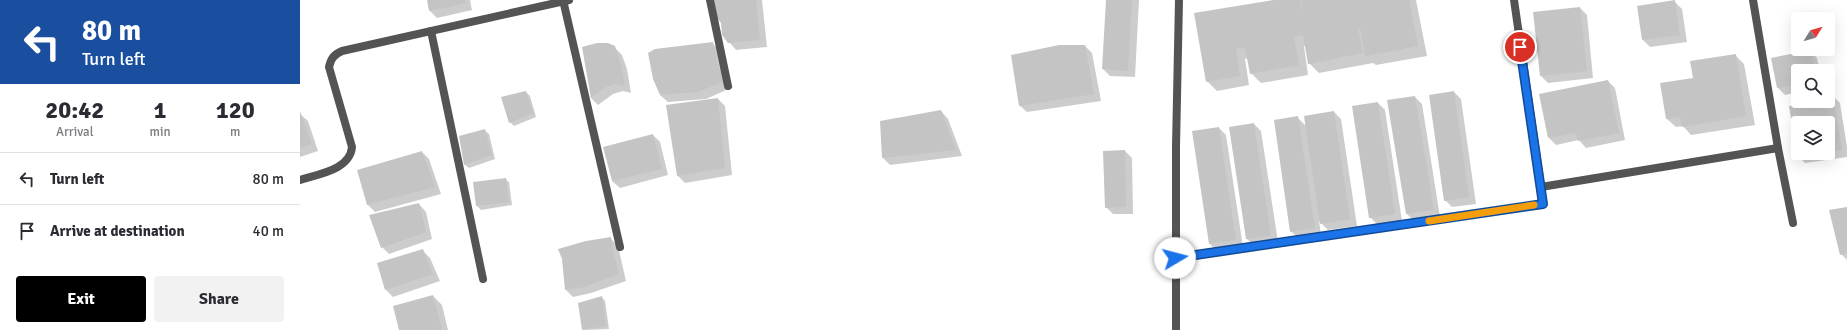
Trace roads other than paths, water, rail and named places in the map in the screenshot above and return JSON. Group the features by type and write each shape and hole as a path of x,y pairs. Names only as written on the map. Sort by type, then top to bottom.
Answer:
{"street":[{"path":"300,180 338,167 347,161 352,154 352,147 329,68 331,59 336,54 342,51 565,0 620,247"},
{"path":"710,0 728,86"},
{"path":"1176,330 1175,258 1179,0"},
{"path":"1175,258 1543,204 1514,0"},
{"path":"1753,0 1778,148 1793,223"},
{"path":"431,31 483,278"},
{"path":"1540,187 1778,148"}]}
